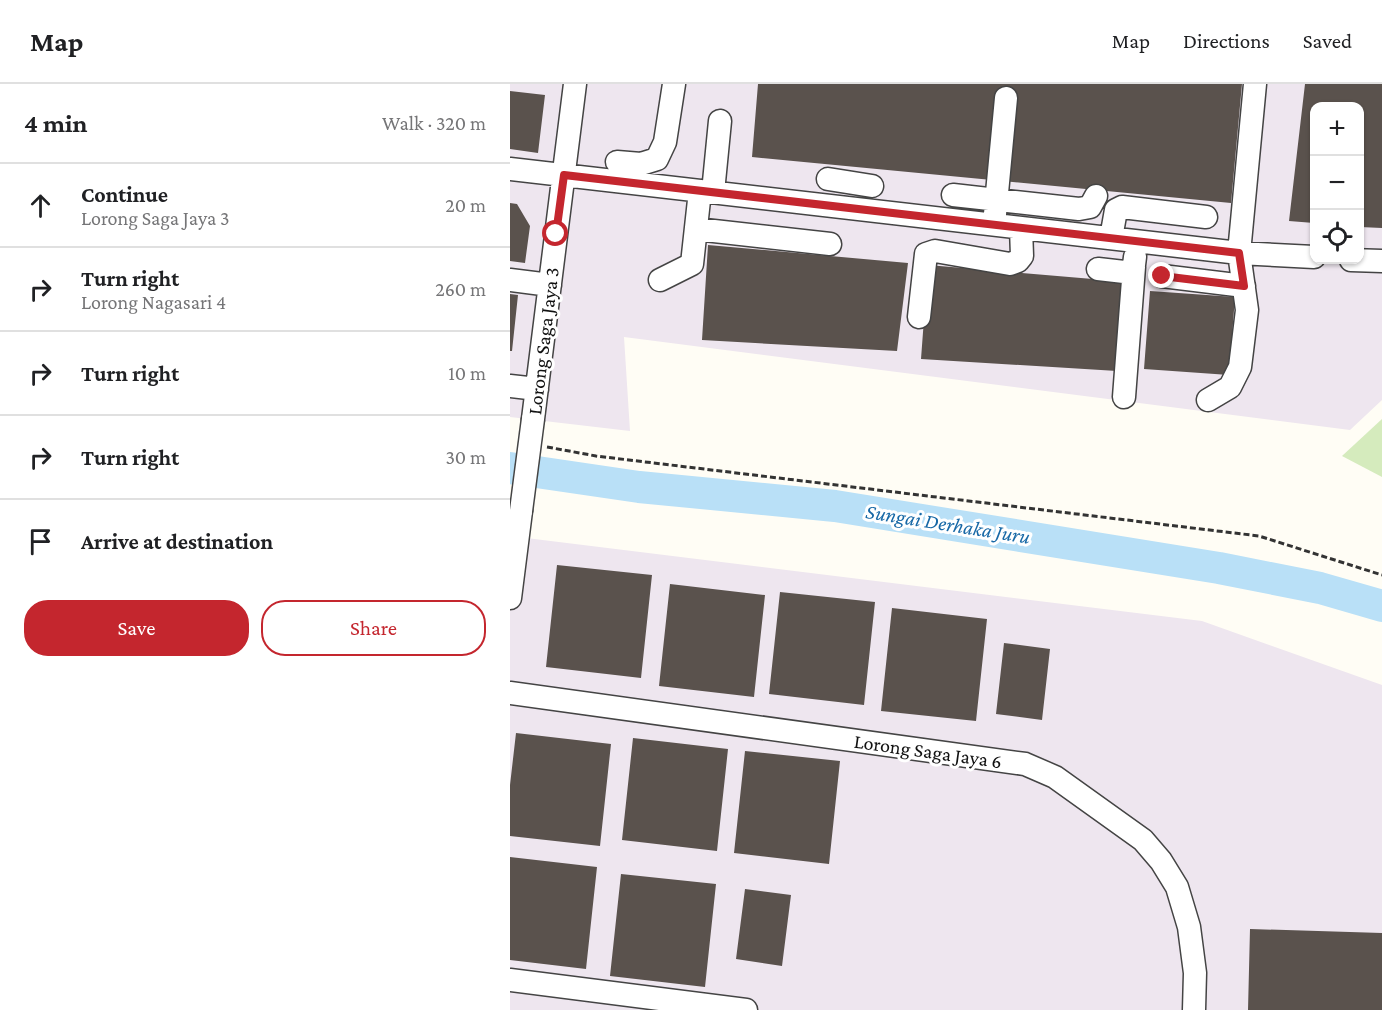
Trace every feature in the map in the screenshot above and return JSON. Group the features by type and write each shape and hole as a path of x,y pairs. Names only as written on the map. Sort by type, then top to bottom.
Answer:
{"street":[{"name":"Lorong Saga Jaya 3","path":"510,598 575,84"},
{"path":"617,162 641,164 657,159 665,142 674,84"},
{"path":"1208,400 1230,387 1240,368 1247,310 1239,253 1255,84"},
{"path":"994,225 1006,98"},
{"path":"660,280 692,264 696,229 720,121"},
{"path":"510,169 1239,253 1310,257"},
{"path":"828,179 872,180 868,210"},
{"path":"953,195 1079,209 1090,207 1096,196"},
{"path":"1111,238 1116,210 1122,207 1206,217"},
{"path":"919,317 926,254 935,251 1010,264 1018,261 1022,256 1021,228"},
{"path":"696,229 830,244"},
{"path":"1124,397 1137,241"},
{"path":"1364,260 1382,261"},
{"path":"1098,269 1133,273 1134,267"},
{"path":"1162,276 1244,286"},
{"path":"510,280 550,285"},
{"path":"510,386 537,389"},
{"name":"Lorong Saga Jaya 6","path":"510,693 1025,764 1054,777 1143,840 1161,861 1177,886 1189,927 1194,962 1194,1010"},
{"path":"510,980 746,1010"}],"path":[{"path":"542,446 608,457 1259,536 1382,575"}],"shaded area":[{"path":"510,84 1382,84 1382,400 1350,430 624,337 630,431 510,417"},
{"path":"510,536 1202,621 1382,685 1382,1010 510,1010"}],"green space":[{"path":"1382,419 1382,477 1342,456"}],"building":[{"path":"758,84 1242,84 1231,203 752,157"},
{"path":"1305,84 1382,84 1382,228 1364,227 1364,102 1310,102 1310,223 1289,221"},
{"path":"510,91 545,95 538,153 510,149"},
{"path":"510,203 517,204 530,226 525,263 510,261"},
{"path":"708,245 908,263 897,351 702,340"},
{"path":"928,265 1128,282 1117,371 921,359"},
{"path":"1150,291 1235,297 1229,375 1144,369"},
{"path":"510,294 518,295 512,351 510,351"},
{"path":"557,565 652,575 641,678 546,667"},
{"path":"670,584 765,595 754,697 659,686"},
{"path":"780,592 875,602 864,705 769,694"},
{"path":"892,608 987,619 976,721 881,711"},
{"path":"1004,643 1050,649 1042,720 996,714"},
{"path":"516,733 611,744 600,846 510,836 510,785"},
{"path":"633,738 728,749 717,851 622,840"},
{"path":"745,751 840,761 829,864 734,853"},
{"path":"510,857 597,867 586,969 510,960"},
{"path":"621,874 716,884 705,987 610,976"},
{"path":"745,889 791,895 782,966 736,959"},
{"path":"1250,929 1382,933 1382,1010 1248,1010"}],"waterway":[{"name":"Sungai Derhaka Juru","path":"510,468 639,487 835,506 1219,568 1320,588 1382,606"}],"route":[{"path":"556,234 564,175 1239,253 1244,286 1162,276"}]}
